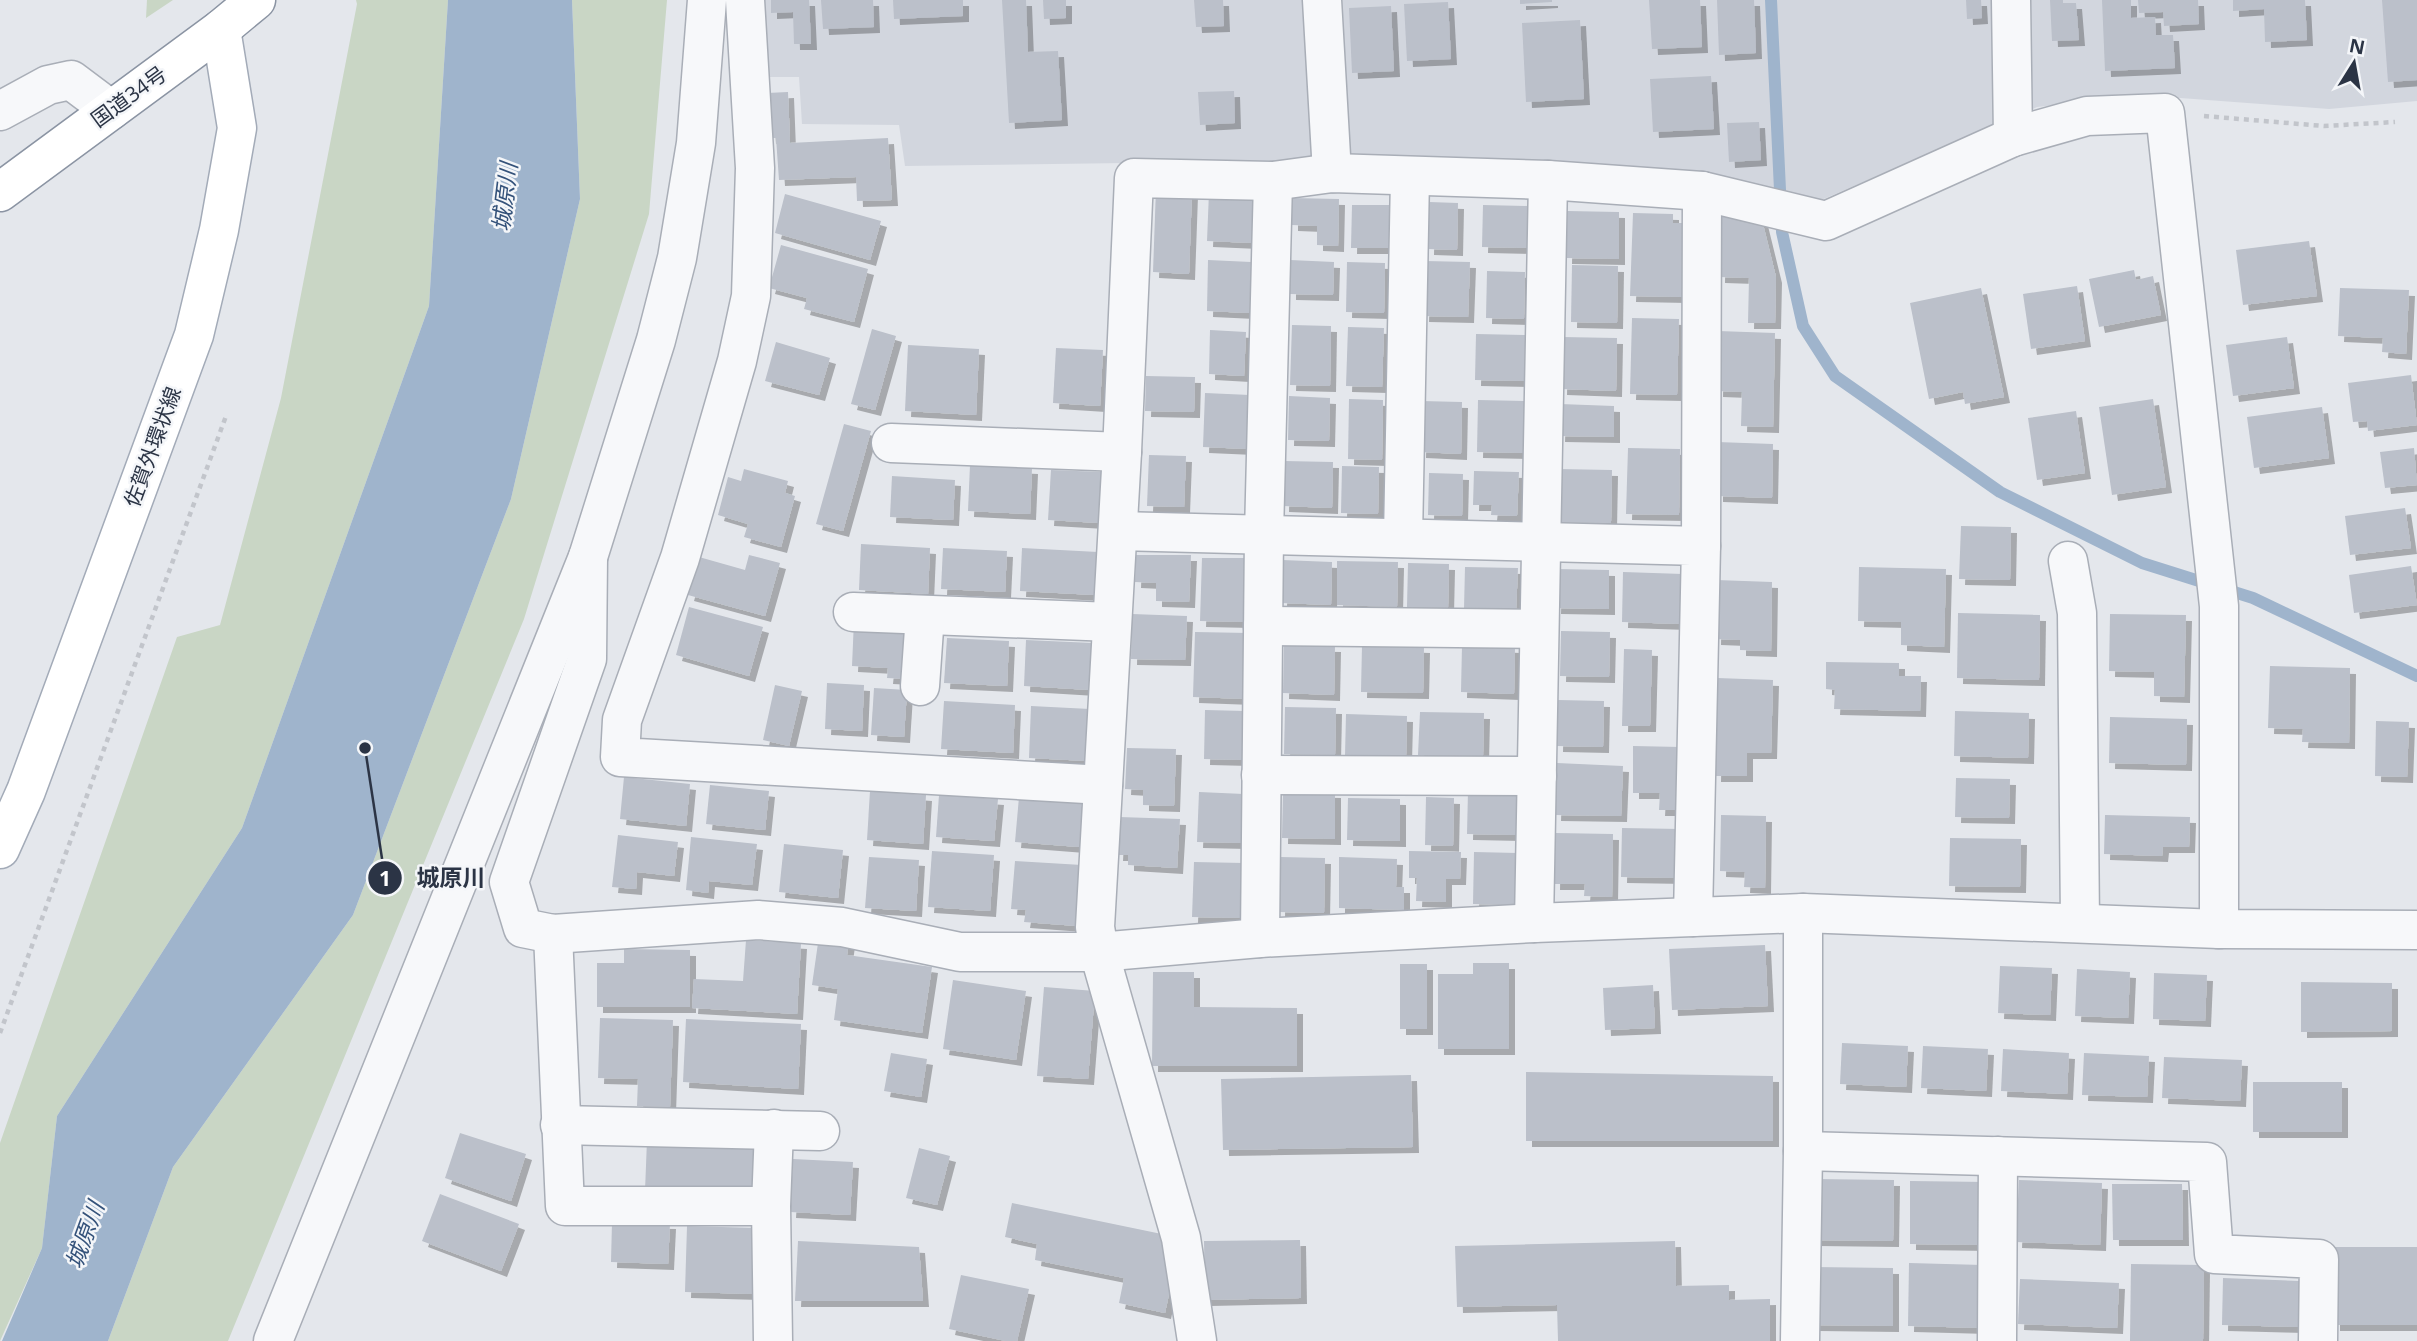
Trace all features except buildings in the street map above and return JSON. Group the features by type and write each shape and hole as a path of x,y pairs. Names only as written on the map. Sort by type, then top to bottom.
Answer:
{"main road":[{"name":"国道34号","path":"0,191 111,110 226,14 256,0"},
{"name":"佐賀外環状線","path":"0,849 26,791 194,335 219,230 237,128 226,14"}],"street":[{"path":"273,1341 588,557 656,340 677,258 696,143 707,0"},
{"path":"745,0 755,168 751,296 737,361 680,558 622,720 620,757 1103,785"},
{"path":"1322,0 1332,173"},
{"path":"2011,0 2014,136"},
{"path":"0,111 48,85 71,80 111,110"},
{"path":"1197,1341 1181,1238 1099,952 1095,928 1118,531 1134,178 1273,181 1332,173 1548,180 1702,191 1826,221 2014,136 2087,116 2165,113 2218,606 2219,929"},
{"path":"1403,538 1410,177"},
{"path":"1534,923 1548,180"},
{"path":"1260,938 1264,534 1273,181"},
{"path":"1693,917 1701,546 1702,191"},
{"path":"891,443 1122,452"},
{"path":"1118,531 1701,546"},
{"path":"588,557 587,659 509,882 523,928 553,934 758,920 842,928 960,952 1099,952 1260,938 1534,923 1803,913 2219,929 2416,930"},
{"path":"2068,561 2077,613 2080,923"},
{"path":"853,612 1112,622"},
{"path":"920,686 925,615"},
{"path":"1263,626 1539,629"},
{"path":"1261,775 1536,776"},
{"path":"1800,1341 1803,913"},
{"path":"553,934 565,1206 771,1206"},
{"path":"561,1125 821,1130"},
{"path":"773,1341 771,1206 774,1129"},
{"path":"1803,1151 2207,1162 2214,1254 2319,1259 2318,1341"},
{"path":"1997,1341 1998,1156"}],"path":[{"path":"2165,113 2324,126 2395,122"},
{"path":"0,1033 226,416"}],"shaded area":[{"path":"761,0 2417,0 2417,101 2329,109 2140,95 2037,107 1819,201 1701,172 1343,160 905,166 899,125 802,124 799,77 766,77"}],"green space":[{"path":"147,0 173,0 146,18"},
{"path":"356,0 448,0 429,306 242,828 57,1116 42,1248 0,1341 0,1143 177,637 220,625 281,398"},
{"path":"572,0 667,0 649,214 524,619 228,1341 108,1341 173,1167 353,915 511,499 580,199"}],"water":[{"path":"448,0 572,0 580,199 511,499 353,915 173,1167 108,1341 2,1341 42,1248 57,1116 242,828 429,306"}],"waterway":[{"path":"1771,0 1782,232 1803,326 1835,376 2000,492 2142,563 2253,598 2417,676"}],"place":[{"name":"城原川","path":"365,748"}]}
